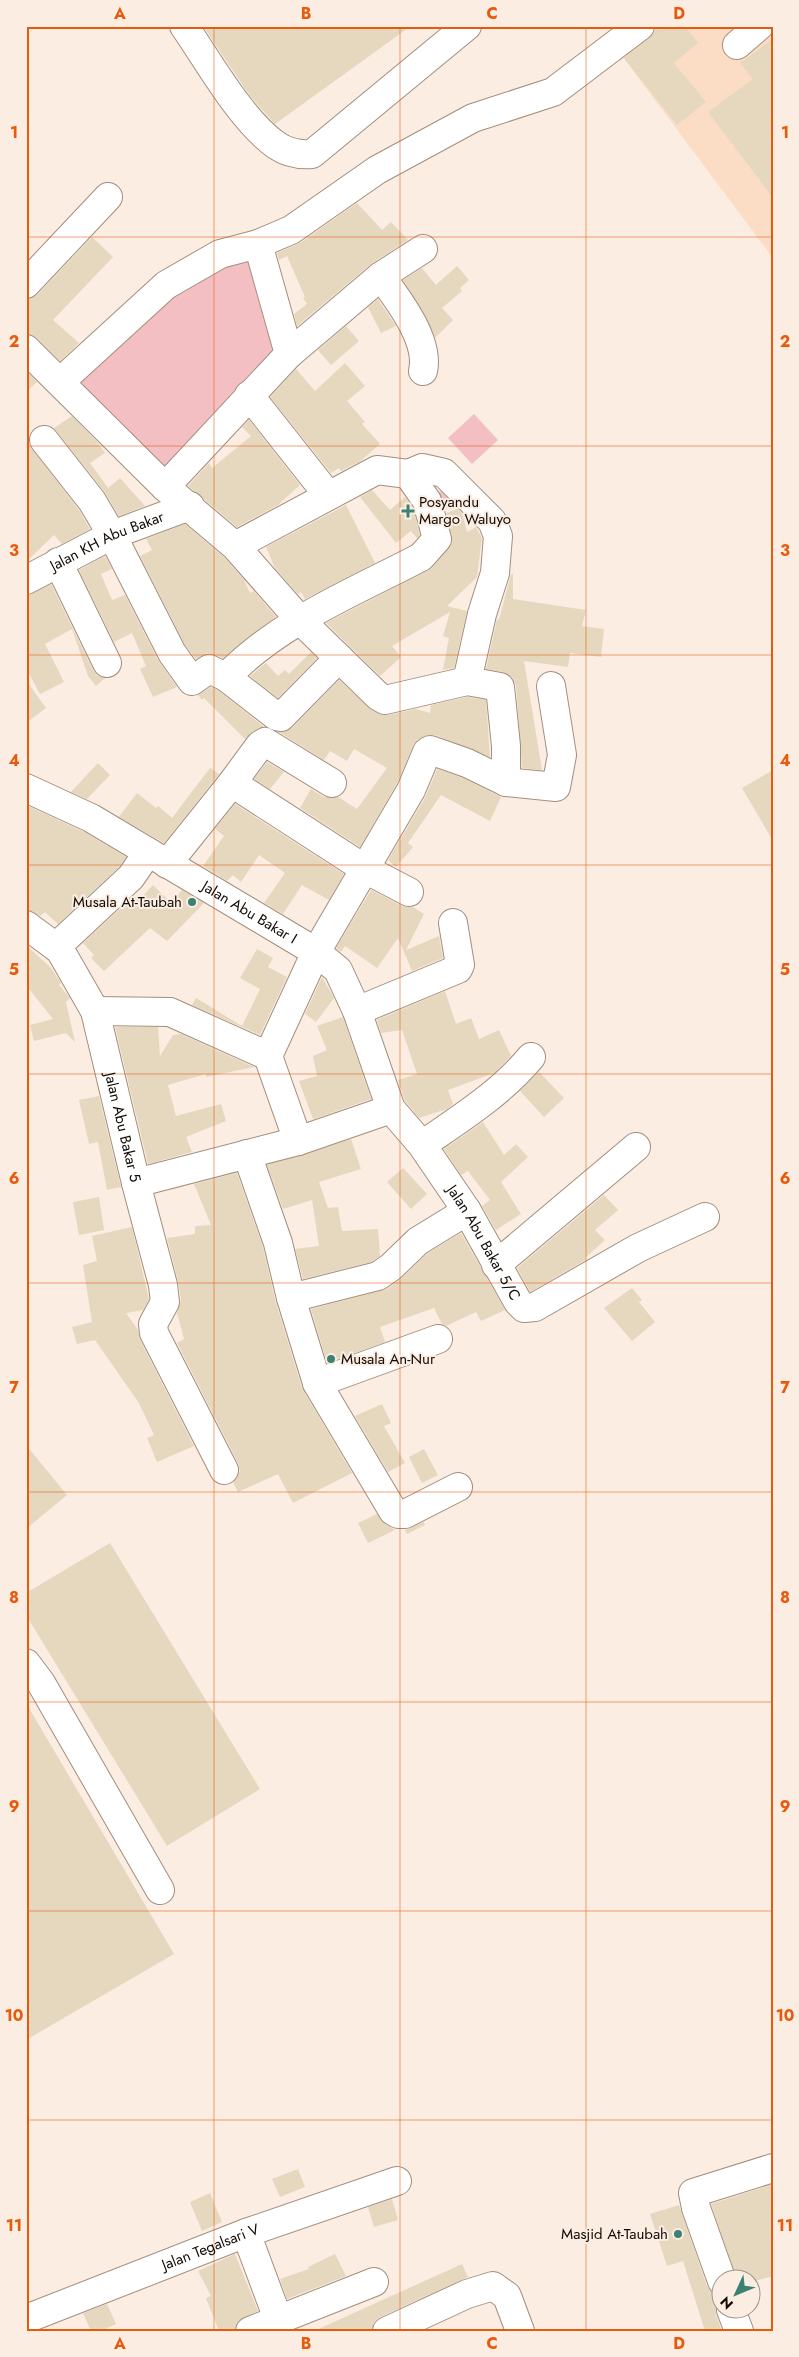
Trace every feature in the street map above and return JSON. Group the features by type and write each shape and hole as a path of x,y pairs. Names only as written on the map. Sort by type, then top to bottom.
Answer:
{"street":[{"path":"184,26 248,117 276,145 300,155 312,154 467,26"},
{"path":"60,382 166,285 220,254 258,244 291,230 377,170 473,118 553,92 640,26"},
{"path":"737,45 759,26"},
{"path":"26,284 108,197"},
{"path":"258,244 289,354"},
{"path":"165,487 289,354 381,276 422,249"},
{"path":"381,276 404,309 419,338 424,372"},
{"path":"26,349 165,487 190,506 235,546 300,620 369,689 385,700 467,680 500,687 506,746 506,782"},
{"path":"249,395 328,495"},
{"path":"44,440 92,501 112,534 172,653 190,680 195,680 209,668 226,677 276,716 281,716 339,658"},
{"path":"235,546 377,470 408,474 422,468 444,473 492,521 498,536 495,573 482,614 467,680"},
{"path":"226,677 240,663 300,620 421,557 436,544 438,539 427,501 408,474"},
{"name":"Jalan KH Abu Bakar","path":"26,580 112,534 190,506"},
{"path":"58,562 107,663"},
{"path":"298,1141 268,1056 316,952 412,790 428,751 467,763 506,782 553,788 557,784 562,755 551,686"},
{"path":"56,947 131,877 158,858 232,783 260,745 265,742 332,783"},
{"path":"232,783 365,869 409,892"},
{"name":"Jalan Abu Bakar I","path":"26,788 91,818 316,952 338,970 357,1011 391,1109"},
{"path":"357,1011 458,969 460,964 453,923"},
{"name":"Jalan Abu Bakar 5","path":"26,925 56,947 95,1011 136,1183 298,1141 391,1109"},
{"path":"95,1011 170,1012 268,1056"},
{"path":"422,1146 492,1096 515,1076 531,1057"},
{"name":"Jalan Abu Bakar 5/C","path":"391,1109 422,1146 467,1210 496,1265 518,1302 524,1308 529,1309 606,1268 638,1248 706,1217"},
{"path":"496,1265 636,1147"},
{"path":"247,1154 278,1243 291,1298 317,1383 394,1511 398,1514 405,1514 458,1487"},
{"path":"136,1183 163,1286 164,1302 153,1324 154,1333 224,1470"},
{"path":"291,1298 378,1276 391,1267 418,1241 467,1210"},
{"path":"317,1383 438,1338"},
{"path":"26,1663 41,1683 160,1890"},
{"path":"718,2270 693,2193 773,2168"},
{"name":"Jalan Tegalsari V","path":"26,2319 246,2233 397,2181"},
{"path":"246,2233 278,2319"},
{"path":"250,2331 374,2282"},
{"path":"388,2331 468,2294 493,2286 507,2296 520,2331"}],"shaded area":[{"path":"647,26 773,26 773,258 616,48"},
{"path":"256,250 281,356 163,475 67,382 169,287"},
{"path":"474,414 498,440 472,464 448,438"},
{"path":"454,488 459,505 435,511 430,494"}],"building":[{"path":"203,26 411,26 275,124 250,96"},
{"path":"660,26 685,26 698,43 674,63 706,102 677,125 624,58 649,38"},
{"path":"773,39 773,198 708,112 753,79 740,63"},
{"path":"357,203 382,230 391,222 408,240 371,264 297,326 294,314 307,304 287,256 279,260 277,253 300,243"},
{"path":"92,237 113,257 53,320 79,343 60,361 37,338 26,334 26,299 37,295"},
{"path":"457,266 469,280 460,288 462,291 442,308 453,320 435,338 424,313 403,280 422,268 436,285"},
{"path":"378,299 396,326 381,333 368,307"},
{"path":"346,326 359,341 331,365 318,350"},
{"path":"345,363 365,386 347,401 365,422 362,424 380,444 359,462 341,471 339,468 331,473 270,397 296,369 315,391"},
{"path":"26,371 37,382 26,392"},
{"path":"72,416 105,453 90,463 108,488 120,478 145,506 119,516 104,491 54,428"},
{"path":"249,420 300,485 278,505 237,527 188,486 209,463 212,468 251,436 242,427"},
{"path":"30,446 79,510 90,529 62,544 54,535 26,562 26,449"},
{"path":"372,490 390,510 405,497 413,508 420,535 417,538 411,531 396,543 360,497"},
{"path":"346,505 375,563 305,599 301,592 298,594 275,568 266,547"},
{"path":"458,509 462,513 467,532 476,527 482,538 477,577 447,606 467,611 454,668 443,670 449,638 443,636 450,612 392,646 401,657 380,676 326,623 432,568 452,543 446,513"},
{"path":"185,524 224,557 244,580 250,593 254,591 276,617 223,658 208,653 196,659 185,645 140,556 152,550 146,539"},
{"path":"105,556 112,569 101,574 112,600 125,595 158,660 177,687 153,697 140,669 146,666 132,633 114,642 79,570"},
{"path":"511,574 513,574 513,599 586,610 582,626 604,629 601,657 570,653 568,667 524,661 542,770 522,768 516,685 512,677 503,672 486,669 497,619 499,620"},
{"path":"51,584 93,670 98,676 105,678 96,686 88,676 72,629 45,644 64,682 40,694 26,668 26,595"},
{"path":"311,652 317,658 278,698 250,676 266,663 278,676 285,670 289,674"},
{"path":"26,680 46,708 26,723"},
{"path":"339,680 370,709 388,715 416,709 430,713 431,705 467,697 486,700 490,757 435,735 428,735 418,739 397,783 360,847 300,808 311,789 324,797 338,797 357,809 387,768 354,749 347,761 330,751 324,760 279,732 292,728"},
{"path":"211,687 218,690 264,727 252,732 245,739 204,698 202,700 198,695"},
{"path":"267,762 284,772 270,789 254,779"},
{"path":"98,763 110,775 87,799 71,792"},
{"path":"210,768 219,774 164,843 119,817 137,793 156,808 158,806 172,818"},
{"path":"437,769 461,777 501,797 490,821 441,795 408,843 413,847 396,867 388,860 425,798"},
{"path":"773,770 773,841 742,788"},
{"path":"235,804 344,874 329,900 302,885 283,914 264,903 285,873 259,855 241,882 233,875 227,881 203,866 224,836 215,829"},
{"path":"26,805 84,832 126,857 119,867 58,924 45,912 40,916 26,910"},
{"path":"153,885 171,903 182,890 204,903 167,941 150,928 104,971 91,958 94,955 83,943 134,896 139,900"},
{"path":"371,890 402,906 413,907 424,914 406,950 439,936 443,958 412,971 398,938 377,968 345,946 341,952 336,948"},
{"path":"26,945 51,968 61,983 59,985 70,998 66,1002 75,1042 66,1033 34,1041 30,1025 53,1019 26,985"},
{"path":"257,949 273,958 268,967 287,977 260,1035 192,1005 196,998 242,1026 260,989 240,978"},
{"path":"322,977 334,998 316,1022 305,1014"},
{"path":"445,991 456,1024 471,1018 479,1039 499,1030 511,1056 494,1073 448,1090 453,1104 447,1109 419,1118 405,1101 398,1080 417,1074 402,1030 381,1033 377,1020"},
{"path":"343,1017 371,1099 308,1121 313,1119 299,1081 317,1076 313,1056 327,1050 317,1026"},
{"path":"115,1027 158,1027 160,1056 173,1035 181,1034 254,1067 206,1077 206,1074 168,1085 176,1116 221,1104 226,1121 186,1137 192,1152 148,1164"},
{"path":"539,1072 564,1098 544,1117 520,1091"},
{"path":"99,1096 121,1187 107,1190 98,1142 89,1144 79,1100"},
{"path":"483,1122 504,1155 516,1144 528,1157 501,1182 521,1214 496,1230 482,1206 490,1200 468,1171 461,1175 444,1149"},
{"path":"351,1139 361,1169 319,1182 328,1208 338,1207 342,1231 378,1229 380,1256 371,1262 303,1279 295,1249 319,1246 312,1200 283,1209 267,1165"},
{"path":"403,1168 427,1194 411,1209 387,1182"},
{"path":"237,1173 263,1247 276,1303 302,1388 352,1473 293,1503 278,1474 238,1492 233,1482 240,1471 238,1463 177,1343 184,1339 177,1313 181,1300 167,1238 195,1234 195,1226 211,1225 194,1184"},
{"path":"604,1195 618,1210 595,1230 605,1240 585,1258 587,1259 530,1292 517,1268"},
{"path":"99,1197 104,1230 79,1235 73,1202"},
{"path":"132,1227 149,1299 143,1310 126,1313 138,1330 140,1340 194,1446 157,1462 147,1438 154,1435 139,1403 95,1340 77,1344 72,1327 92,1322 83,1265 97,1261 92,1236"},
{"path":"461,1233 505,1310 481,1321 476,1312 446,1326 442,1324 434,1308 380,1327 385,1342 327,1363 311,1309 387,1289 402,1278 428,1253"},
{"path":"632,1288 642,1300 639,1302 655,1322 632,1341 604,1308"},
{"path":"382,1404 391,1423 384,1426 405,1463 388,1472 355,1416"},
{"path":"26,1445 67,1495 26,1529"},
{"path":"424,1449 438,1475 422,1483 409,1457"},
{"path":"377,1514 385,1524 395,1530 368,1543 358,1523"},
{"path":"424,1522 425,1525 407,1534 405,1530"},
{"path":"110,1543 260,1789 167,1846 26,1615 26,1593"},
{"path":"26,1703 174,1954 26,2040"},
{"path":"298,2169 305,2187 280,2197 272,2179"},
{"path":"773,2184 773,2276 762,2279 762,2270 734,2270 711,2204"},
{"path":"210,2193 222,2222 202,2231 190,2202"},
{"path":"392,2199 398,2220 374,2227 368,2207"},
{"path":"679,2205 707,2286 712,2293 712,2320 718,2320 722,2331 705,2331 683,2261 667,2266 650,2214"},
{"path":"235,2254 258,2311 238,2321 235,2331 219,2331 206,2298 211,2296 198,2271"},
{"path":"335,2254 346,2276 287,2299 280,2279 309,2269 308,2267"},
{"path":"462,2264 468,2277 380,2317 374,2322 372,2331 314,2331"},
{"path":"107,2304 116,2324 101,2331 91,2331 83,2313"}],"place":[{"name":"Posyandu Margo Waluyo","path":"408,511"},
{"name":"Musala At-Taubah","path":"192,902"},
{"name":"Musala An-Nur","path":"331,1359"},
{"name":"Masjid At-Taubah","path":"678,2234"}]}
